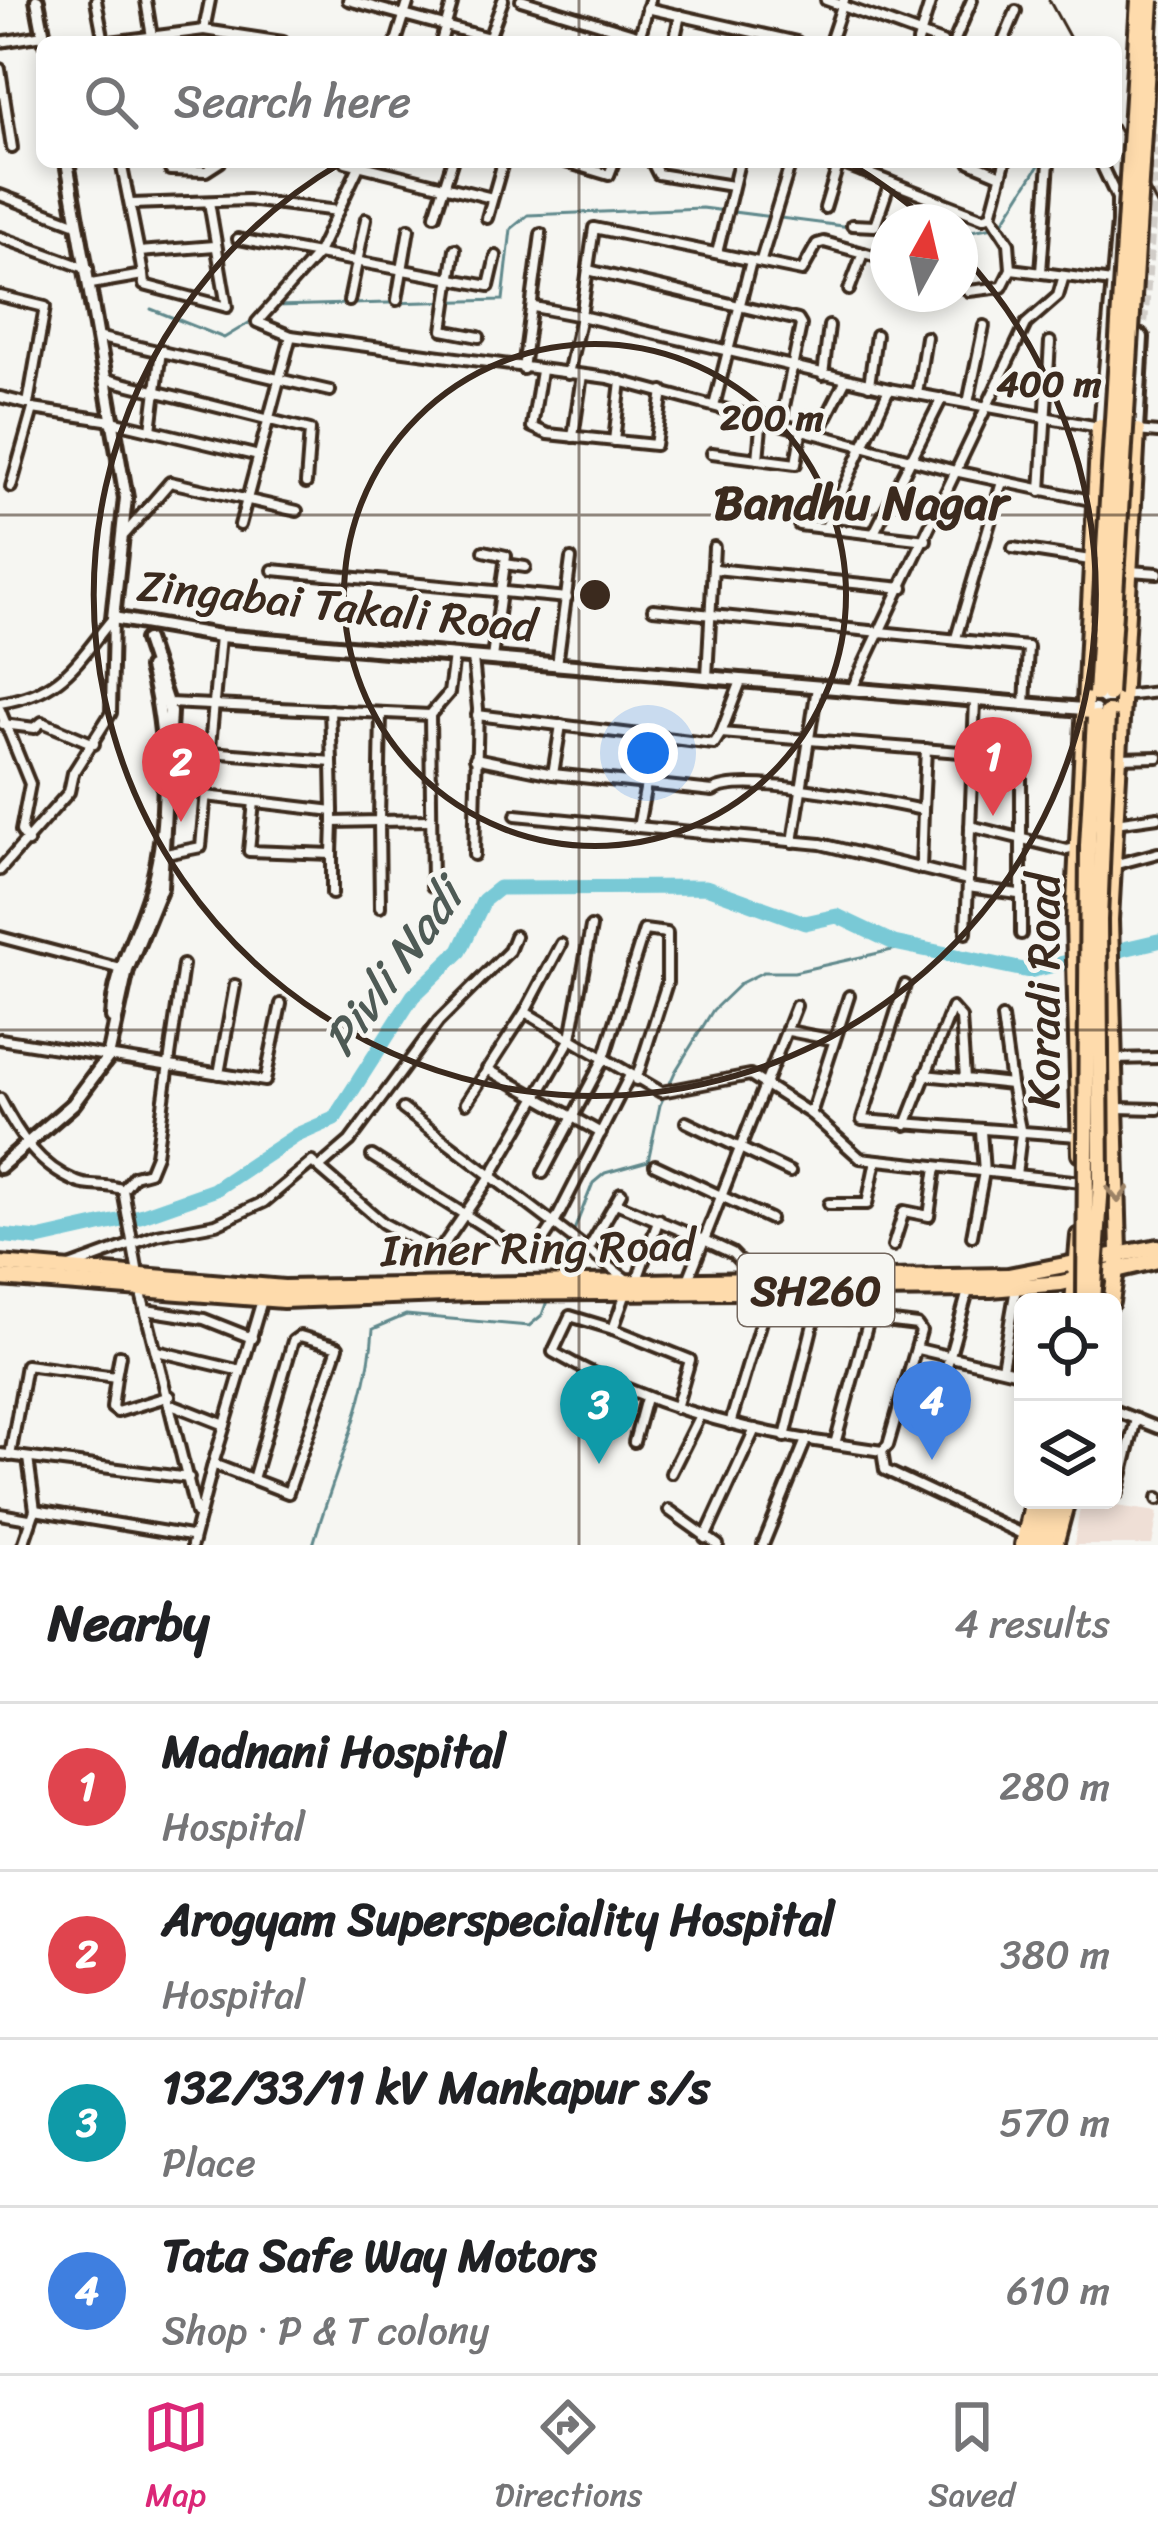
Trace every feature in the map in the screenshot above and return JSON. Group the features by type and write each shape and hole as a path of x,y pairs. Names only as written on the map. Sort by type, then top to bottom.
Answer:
{"main road":[{"path":"1136,0 1128,66 1158,75"},
{"path":"1089,1293 1101,1184 1104,706 1136,0"},
{"path":"1104,706 1150,0"},
{"path":"1100,427 1137,431 1130,571 1104,706"},
{"name":"Koradi Road","path":"1100,427 1092,560 1104,706 1118,758 1110,920 1117,1268"},
{"name":"Koradi Road","path":"1074,1293 1082,1182 1074,921 1078,848 1104,706"},
{"path":"1078,1025 1113,1021"},
{"path":"1079,1239 1119,1234"},
{"name":"SH260","path":"1077,1272 1119,1252 1158,1247"},
{"name":"SH260","path":"1077,1272 1158,1260"},
{"name":"Inner Ring Road","path":"0,1264 263,1292 556,1289 688,1280 758,1284 1077,1272"},
{"path":"1113,1293 1117,1268"},
{"name":"Inner Ring Road","path":"630,1284 969,1290 1016,1287 1077,1272"},
{"name":"Inner Ring Road","path":"0,1278 139,1280"},
{"name":"Inner Ring Road","path":"263,1292 532,1282 556,1289"},
{"path":"1027,1542 1032,1509"},
{"path":"1027,1542 1040,1509"},
{"path":"1044,1545 1053,1509"},
{"path":"1055,1545 1065,1509"}],"street":[{"path":"37,0 43,36"},
{"path":"96,0 105,36"},
{"path":"146,0 152,36"},
{"path":"204,30 210,0"},
{"path":"348,0 405,11 478,36"},
{"path":"398,36 409,0"},
{"path":"443,36 453,0"},
{"path":"490,36 503,0"},
{"path":"521,0 630,36"},
{"path":"826,0 843,3 915,36"},
{"path":"920,36 931,0"},
{"path":"957,36 972,0"},
{"path":"832,36 843,3"},
{"path":"640,36 648,4 760,36"},
{"path":"1006,36 1016,11"},
{"path":"675,36 680,15"},
{"path":"159,36 204,30 244,36"},
{"path":"0,42 36,40"},
{"path":"0,69 8,144"},
{"name":"Zingabai Takali Road","path":"68,168 124,476 125,534 113,618 220,636 557,666 1025,705 1104,706"},
{"path":"122,168 144,285 226,308 208,202"},
{"path":"170,168 211,168"},
{"path":"359,168 317,254 257,322 291,336 621,381 715,402 959,472 1096,501"},
{"path":"382,168 492,198"},
{"path":"404,173 405,168"},
{"path":"435,214 450,168"},
{"path":"487,218 501,168"},
{"path":"586,168 609,175 612,168"},
{"path":"655,168 658,174 732,186"},
{"path":"717,254 737,168"},
{"path":"715,402 740,307 789,168"},
{"path":"825,208 836,168"},
{"path":"867,168 890,182 983,218 991,215"},
{"path":"984,168 1001,175"},
{"path":"978,290 1002,287 1011,269 1009,243 991,215 1003,168"},
{"path":"1041,272 1049,168"},
{"path":"534,307 845,381 1100,427 1117,198 1103,168"},
{"path":"852,225 874,226 890,182"},
{"path":"0,195 79,225"},
{"path":"131,204 208,202 338,211"},
{"path":"349,301 366,219"},
{"path":"568,374 594,228 802,271 817,244 870,255"},
{"path":"397,299 409,230"},
{"path":"523,369 541,234"},
{"path":"0,237 88,268"},
{"path":"238,239 490,285 496,256"},
{"path":"139,252 214,246"},
{"path":"455,249 445,332 479,338"},
{"path":"849,290 863,253"},
{"path":"1011,269 1112,282"},
{"path":"588,270 798,320 781,421"},
{"path":"91,284 143,275"},
{"path":"851,690 1026,324 1058,296 1063,279"},
{"path":"1,299 45,308 31,406 11,487"},
{"path":"824,375 829,326"},
{"path":"968,403 984,326"},
{"path":"869,386 876,334"},
{"path":"240,525 291,336"},
{"path":"917,394 926,337"},
{"path":"1142,337 1137,431 1158,433"},
{"path":"101,338 330,391"},
{"path":"1041,491 1050,342"},
{"path":"152,430 161,350"},
{"path":"541,371 532,427 573,437 655,445 663,391"},
{"path":"573,437 581,375"},
{"path":"106,379 270,419 313,435 305,483"},
{"path":"614,441 621,381"},
{"path":"819,432 845,381"},
{"path":"826,527 889,389"},
{"path":"0,397 259,456"},
{"path":"875,531 942,398"},
{"path":"758,459 762,416"},
{"path":"712,453 796,464 802,427"},
{"path":"956,638 1002,482"},
{"path":"125,534 164,483 297,511"},
{"path":"799,525 926,540"},
{"path":"707,678 714,547"},
{"path":"1013,548 1092,560"},
{"path":"484,550 503,553 505,564 492,660"},
{"path":"557,666 571,560"},
{"path":"505,564 525,567"},
{"path":"716,569 903,588"},
{"path":"273,570 567,598"},
{"path":"1130,571 1158,573"},
{"path":"653,609 1028,647 1025,705"},
{"path":"28,842 21,831 30,784 0,707 26,699 77,668 113,618"},
{"path":"0,870 69,792 74,773 111,713 113,618"},
{"path":"0,1167 73,1104 109,1051 123,970 154,883 162,712 145,623"},
{"path":"166,854 201,847 220,636"},
{"path":"123,970 161,887 166,854 171,761 167,703 146,640"},
{"path":"432,886 430,715 448,693 454,656"},
{"path":"473,658 478,715 474,855"},
{"path":"478,715 714,744 741,681"},
{"path":"793,842 817,687"},
{"path":"1104,706 1158,692"},
{"path":"967,933 975,700"},
{"path":"167,703 430,715"},
{"path":"330,710 332,893"},
{"path":"380,907 381,712"},
{"path":"3,724 35,728 42,722 94,744"},
{"path":"553,774 561,725"},
{"path":"722,734 1021,754 1021,934"},
{"path":"638,827 655,736"},
{"path":"921,868 926,748"},
{"path":"210,752 332,762"},
{"path":"1118,758 1158,757"},
{"path":"476,758 553,774 713,791 733,783 802,788 923,810"},
{"path":"206,796 333,811"},
{"path":"254,802 249,851 332,854"},
{"path":"516,814 793,842 1018,894"},
{"path":"1115,823 1158,817"},
{"path":"333,822 430,820"},
{"path":"970,826 1078,848"},
{"path":"1113,865 1158,853"},
{"path":"321,1166 337,1187 383,1223 438,1253 491,1176 571,1038 591,928"},
{"path":"372,1156 532,1258 633,1078 667,983 667,933 639,933 625,1001 604,1058 543,1173"},
{"path":"63,1270 79,1259 158,1234 216,1224 265,1202 303,1167 321,1166 350,1141 399,1068 509,951 514,936"},
{"path":"0,937 123,970"},
{"path":"466,1103 561,944"},
{"path":"182,965 156,1155 148,1172 134,1176 123,1190 139,1280 197,1514"},
{"path":"219,1074 235,985"},
{"path":"904,986 862,1120 1079,1136"},
{"path":"811,1114 848,995"},
{"path":"0,1040 109,1051 265,1081 281,1004"},
{"path":"688,1280 724,1199 796,1006"},
{"path":"906,1125 952,1008 961,1018 964,1079"},
{"path":"524,1012 662,1092 746,1074 811,1114 860,1158 1082,1182"},
{"path":"1002,1018 1022,1134 1016,1175"},
{"path":"789,1030 834,1040"},
{"path":"1114,1059 1158,1058"},
{"path":"487,1069 601,1133"},
{"path":"924,1075 1011,1084"},
{"path":"0,1099 45,1164 80,1184 123,1190"},
{"path":"403,1108 630,1284"},
{"path":"1115,1108 1158,1109"},
{"path":"686,1122 790,1172"},
{"path":"973,1236 984,1172 981,1131"},
{"path":"829,1204 867,1204 876,1160"},
{"path":"655,1166 770,1219"},
{"path":"893,1246 904,1211 929,1216 936,1168"},
{"path":"587,1252 621,1193"},
{"path":"616,1203 732,1253 758,1284 764,1311 730,1424"},
{"path":"613,1329 659,1219"},
{"path":"1002,1368 1016,1287"},
{"path":"938,1398 969,1290"},
{"path":"0,1514 32,1514 191,1540 263,1292"},
{"path":"146,1310 204,1319 252,1338"},
{"path":"764,1311 917,1325 918,1349 888,1445 882,1451"},
{"path":"676,1408 690,1360 571,1316 553,1352 646,1398 699,1417 785,1437 882,1451"},
{"path":"785,1437 815,1316"},
{"path":"835,1444 869,1319"},
{"path":"213,1464 253,1479 288,1492 338,1347 300,1336 293,1340 253,1479"},
{"path":"918,1349 1014,1371"},
{"path":"158,1351 242,1371"},
{"path":"120,1355 112,1408 117,1412 171,1400 225,1425"},
{"path":"116,1377 26,1365 5,1455 189,1478"},
{"path":"634,1442 646,1398"},
{"path":"1122,1414 1158,1428"},
{"path":"671,1473 699,1417"},
{"path":"1122,1477 1136,1419"},
{"path":"705,1538 755,1430"},
{"path":"763,1545 806,1440"},
{"path":"882,1451 885,1470 1027,1542"},
{"path":"23,1545 32,1514 28,1458"},
{"path":"669,1510 718,1545"}],"shaded area":[{"path":"1122,1507 1158,1512 1152,1545 1074,1545 1080,1509"}],"waterway":[{"path":"1002,224 1037,168"},
{"path":"275,306 503,300 511,229 528,215 702,208 850,227"},
{"path":"978,230 994,227"},
{"path":"151,309 224,338 257,318"},
{"name":"Pivli Nadi","path":"0,1235 38,1239 140,1216 214,1190 297,1135 334,1119 413,996 460,951 484,900 499,888 706,887 805,923 837,916 894,943 1029,971 1158,941"},
{"path":"554,1280 593,1183 605,1173 648,1161 660,1105 675,1072 713,1010 741,983 763,972 794,972 910,946"},
{"path":"313,1545 358,1410 373,1329 406,1315 529,1326 542,1315 547,1301"}],"tunnel":[{"path":"1142,337 1158,133"}],"railway":[{"path":"1049,0 1069,36"},
{"path":"1122,137 1158,207"}],"place":[{"name":"Madnani Hospital","path":"993,816"},
{"name":"Arogyam Superspeciality Hospital","path":"181,822"},
{"name":"Tata Safe Way Motors","path":"932,1460"},
{"name":"132/33/11 kV Mankapur s/s","path":"599,1464"}],"district":[{"name":"Bandhu Nagar","path":"861,502"}]}
